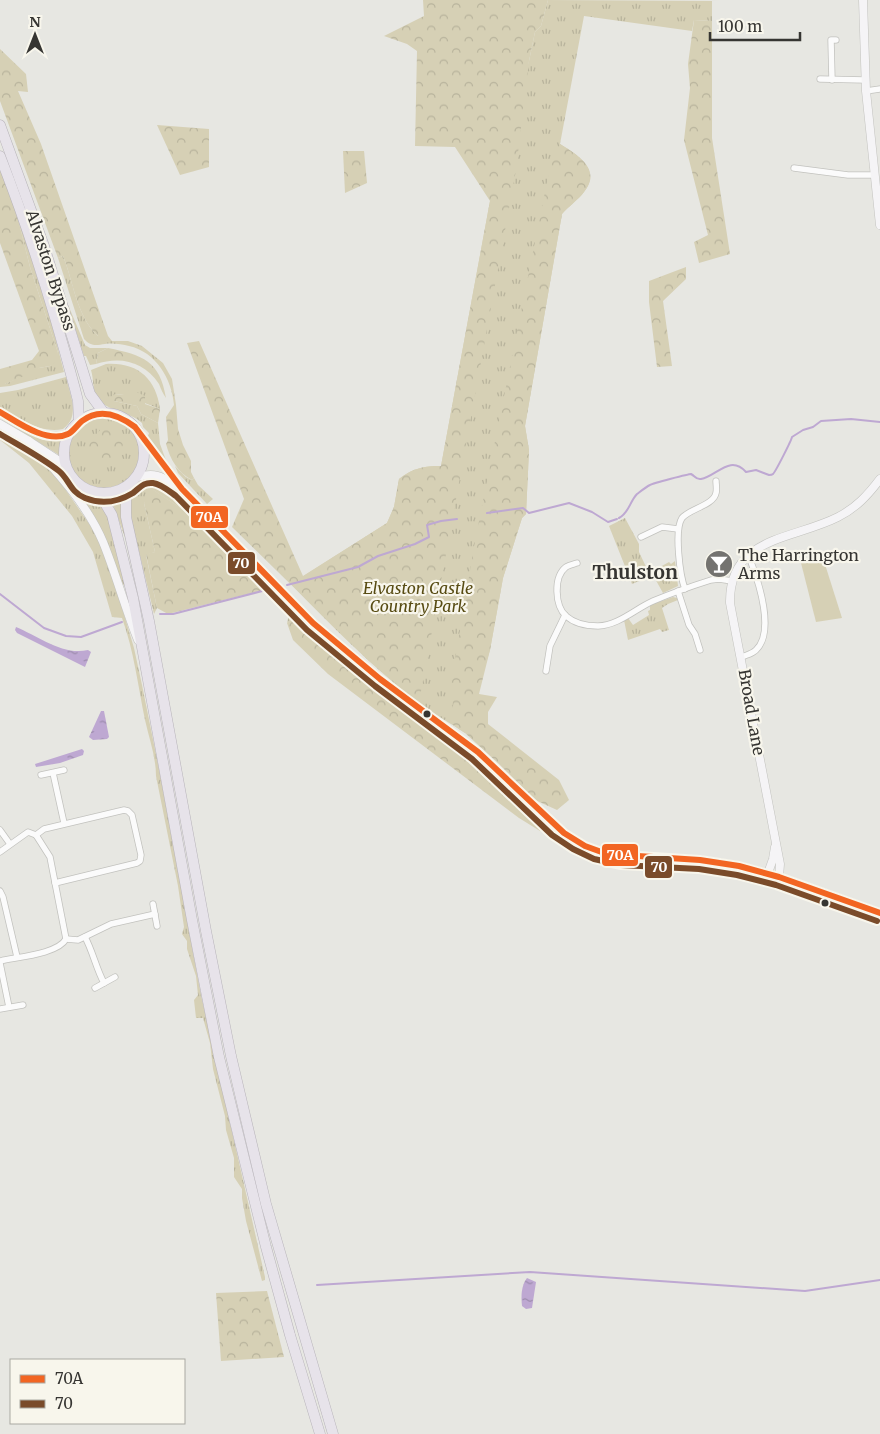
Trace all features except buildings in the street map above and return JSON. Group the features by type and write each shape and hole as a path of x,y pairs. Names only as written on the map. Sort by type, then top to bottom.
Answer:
{"highway":[{"name":"Alvaston Bypass","path":"0,125 44,246 90,394 104,413"},
{"name":"Alvaston Bypass","path":"0,156 37,261 68,362 78,401 79,422"},
{"path":"104,413 112,414 128,422 142,436 145,456 143,467 129,485 115,492 99,493 88,490 76,481 67,466 65,450 69,434 79,422 88,416 104,413"},
{"path":"129,485 126,498 126,517 149,621 231,1056 268,1212 334,1434"},
{"path":"99,493 112,515 119,536 133,598 219,1057 266,1247 318,1434"}],"main road":[{"path":"863,0 865,80 880,225"},
{"path":"0,412 39,434 54,437 69,434"},
{"path":"0,424 67,466"},
{"path":"142,436 182,490 313,623 380,679 478,752 564,833 585,846 607,854 715,862 768,873 880,913"},
{"path":"29,441 61,476 98,533 146,660"},
{"path":"137,477 156,474 182,490"},
{"path":"732,582 741,562 755,548 837,518 867,496 880,479"},
{"name":"Broad Lane","path":"732,582 730,603 742,656 780,864 779,877"},
{"name":"Broad Lane","path":"768,873 773,859 775,842"}],"street":[{"path":"832,80 831,40 836,40"},
{"path":"820,80 865,80"},
{"path":"866,91 880,90"},
{"path":"794,168 848,175 874,175"},
{"path":"685,589 678,529 684,516 713,498 716,492 716,481"},
{"path":"641,537 662,527 678,529"},
{"path":"562,560 566,568"},
{"path":"742,656 752,653 758,648 764,628 763,600 750,562"},
{"path":"577,563 566,568 561,575 558,585 559,601 565,615 575,622 595,626 617,622 654,601 711,580 719,579 732,582"},
{"path":"678,591 689,625 695,634 700,650"},
{"path":"546,671 550,646 565,615"},
{"path":"41,776 64,770"},
{"path":"52,773 64,824"},
{"path":"36,835 44,829 124,810 132,815 142,858 138,864 55,882"},
{"path":"0,830 10,844"},
{"path":"0,852 28,832 36,835 50,857 66,939 64,944 55,949 0,962 9,1007"},
{"path":"0,891 17,957"},
{"path":"152,904 158,926"},
{"path":"66,939 78,940 111,924 155,914"},
{"path":"84,937 94,955 98,971 104,983"},
{"path":"95,988 115,977"},
{"path":"0,1009 23,1005"}],"green space":[{"path":"423,0 548,0 541,26 535,32 529,61 516,170 420,697 417,701 369,661 232,527 244,499 187,343 199,341 303,576 387,523 394,507 399,479 419,468 441,466 490,201 455,147 415,146 417,51 407,44 384,36 424,16"},
{"name":"Elvaston Castle Country Park","path":"548,0 721,1 712,1 712,21 694,20 692,31 584,16 560,144 585,163 589,169 589,184 579,198 562,214 525,426 529,450 526,514 522,518 503,578 490,650 465,733 422,706 400,688 352,645 291,584 387,523 394,507 399,479 419,468 441,466 490,201 529,61 535,32 541,26"},
{"path":"694,20 712,21 712,138 730,254 699,263 694,242 708,235 684,140 690,88 688,64"},
{"path":"0,49 26,74 28,92 18,91 41,144 108,336 98,336 91,328 80,309 63,256 58,258 0,101"},
{"path":"157,125 209,129 209,167 180,175"},
{"path":"560,144 585,163 591,176 584,192 562,214 525,426 529,450 526,514 522,518 503,578 490,650 479,694 497,697 488,712 488,724 559,780 569,800 557,810 535,800 465,733 447,721 453,706 450,690 475,541 550,167"},
{"path":"343,151 364,151 367,183 345,193"},
{"path":"0,167 15,207 30,267 58,353 57,361 50,366 39,368 36,377 31,373 5,384 0,384 0,369 32,360 39,351 0,243"},
{"path":"15,207 50,317 64,372 0,387 0,384 5,384 39,368 50,366 58,353 30,267"},
{"path":"63,256 80,309 91,328 98,336 108,336 112,341 128,341 142,346 163,363 172,379 176,405 174,405 173,395 166,376 155,360 147,354 126,345 94,345 84,339 58,258"},
{"path":"686,267 686,279 663,301 672,366 657,367 649,302 649,281"},
{"path":"66,300 85,345 90,348 108,348 98,353 96,364 90,365 86,356 84,356"},
{"path":"108,348 140,357 148,362 159,376 166,398 153,376 139,365 123,361 96,364 98,353"},
{"path":"106,364 117,364 136,369 143,374 154,389 160,409 124,395 115,394 114,401 137,406 141,414 158,423 160,444 167,463 148,436 149,433 142,423 131,416 106,406 97,397 91,370"},
{"path":"66,377 72,398 73,412 72,418 63,429 54,430 38,427 0,407 0,393"},
{"path":"130,389 145,396 145,404 160,409 158,423 141,414 137,406 114,401 111,397 115,394 124,395"},
{"path":"174,405 176,405 178,429 191,461 191,472 194,478 192,480 175,465 166,444 168,440 166,417"},
{"path":"0,418 43,440 61,441 59,455"},
{"path":"104,418 117,421 129,428 136,440 139,453 136,466 129,478 117,485 104,488 91,485 79,478 72,466 69,453 72,440 79,428 91,421"},
{"path":"111,428 124,440 118,463 105,466 93,461 86,455 89,443 101,429"},
{"path":"0,431 34,453 65,489 90,525 105,554 112,574 134,648 142,685 201,995 265,1277 265,1280 262,1281 246,1221 242,1189 234,1177 234,1158 213,1069 210,1043 203,1018 196,1018 194,1000 198,995 196,976 187,949 187,941 182,934 184,927 178,886 156,776 154,755 126,630 122,618 112,617 93,552 72,516 29,463 0,440"},
{"path":"43,451 70,482 102,506 115,537 126,584 123,585 109,548"},
{"path":"175,466 186,477 192,480 194,478 198,485 213,499 207,504 178,473"},
{"path":"153,478 179,494 217,532 153,490 144,503 155,552 146,555 157,608 154,614 132,522 130,503 140,482"},
{"path":"152,489 217,532 272,588 168,614 157,608 146,554 155,552 144,503 147,493"},
{"path":"121,496 127,539 126,540 111,499"},
{"path":"625,518 639,544 639,552 649,573 669,562 671,564 675,561 678,586 663,593 653,575 632,584 609,526"},
{"path":"823,558 842,618 816,622 801,563"},
{"path":"272,588 298,612 287,623 289,615 263,590"},
{"path":"673,597 678,600 662,608 669,630 662,632 660,629 628,640 624,620 628,618 633,625 649,615 650,605"},
{"path":"298,612 320,634 376,682 483,764 546,825 540,831 519,818 328,674 293,640 287,623"},
{"path":"267,1291 284,1357 221,1361 216,1293"}],"water":[{"path":"16,627 60,648 79,651 88,650 91,652 85,667 17,633"},
{"path":"101,711 104,711 109,737 107,739 93,740 89,737"},
{"path":"82,749 84,751 83,755 60,763 36,767 35,764"},
{"path":"527,1278 536,1282 532,1308 526,1309 522,1306 522,1295"}],"waterway":[{"path":"619,518 625,513 637,494 657,482 691,474 701,479 734,465 746,472 756,470 772,475 792,437 821,421 851,419 880,422"},
{"path":"487,513 523,508 529,513 569,503 592,512 608,522 617,519"},
{"path":"287,585 358,567 378,556 415,544 429,537 427,525 457,519"},
{"path":"160,614 173,614 270,589"},
{"path":"0,594 44,628 66,636 81,637 122,622"},
{"path":"317,1285 530,1272 805,1291 880,1280"}],"transit line":[{"name":"70A","path":"0,412 23,426 51,436 68,434 82,421 96,414 116,416 135,427 182,489 313,623 380,679 478,752 564,833 585,846 607,854 700,860 739,866 779,877 880,913"},
{"name":"70","path":"0,434 52,466 62,474 76,492 85,498 110,502 127,496 144,484 150,483 168,490 307,630 375,686 472,759 552,835 573,849 594,859 621,865 699,869 737,875 776,885 877,921"}],"place":[{"name":"The Harrington Arms","path":"719,564"}],"district":[{"name":"Thulston","path":"635,572"}]}
